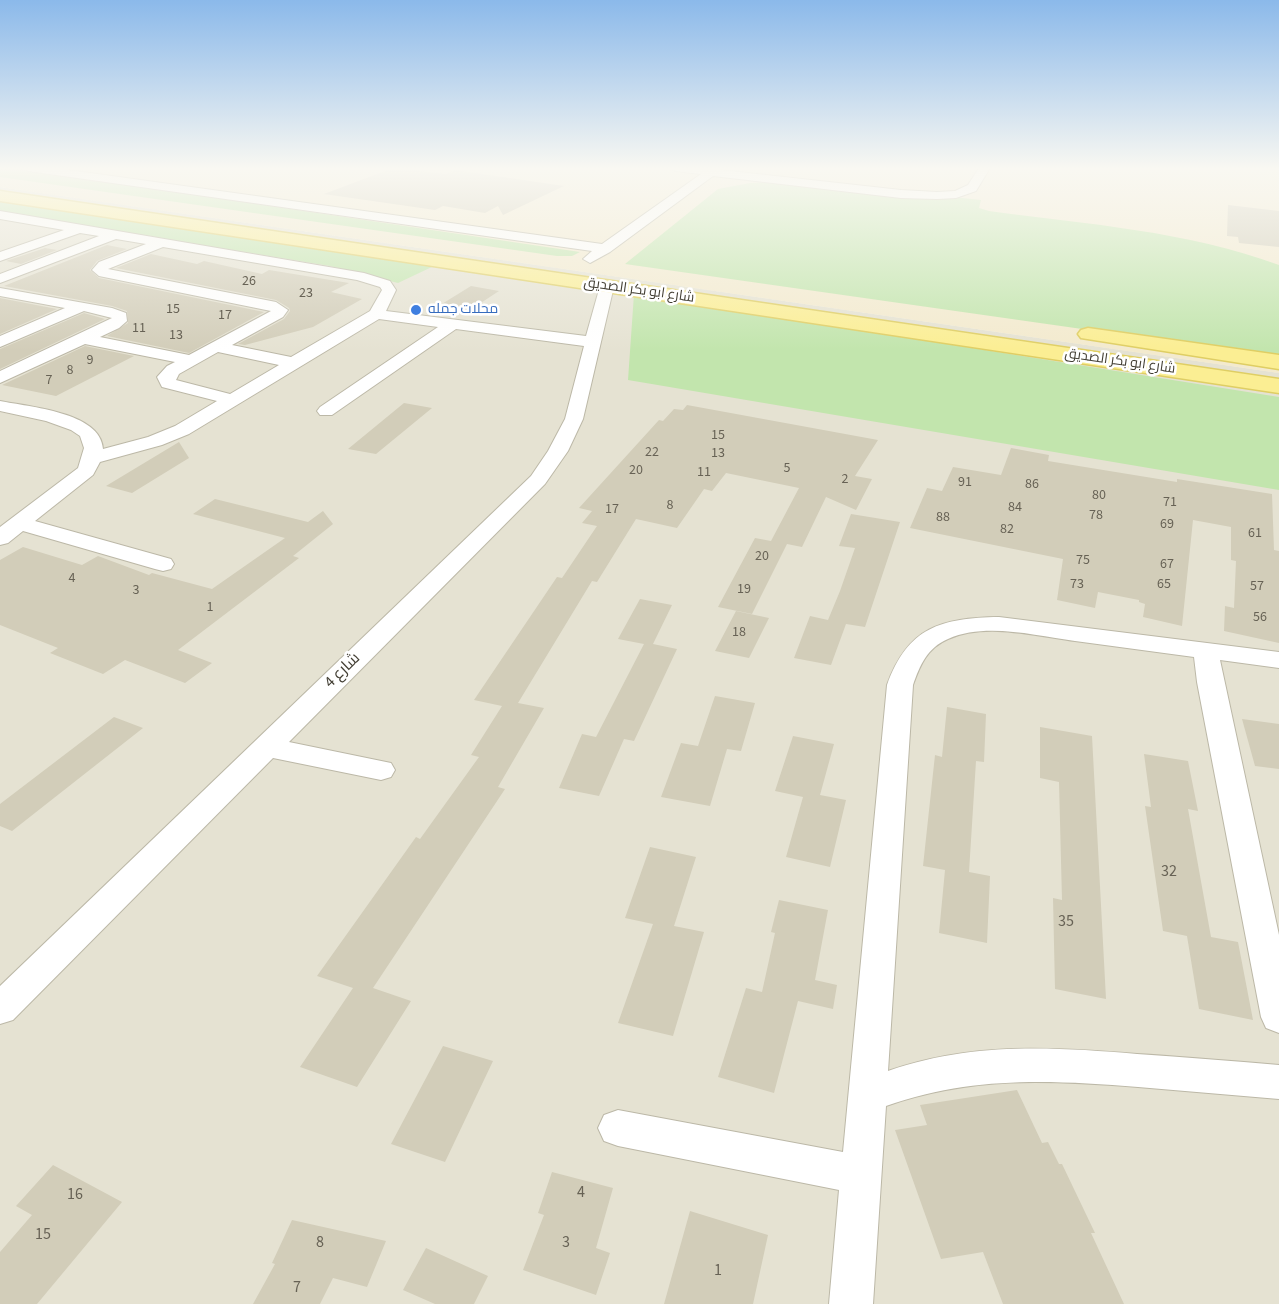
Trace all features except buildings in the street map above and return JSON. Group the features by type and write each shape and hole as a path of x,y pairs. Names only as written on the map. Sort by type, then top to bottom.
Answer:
{"main road":[{"name":"شارع ابو بكر الصديق","path":"234,229 609,261 1279,386"},
{"name":"شارع ابو بكر الصديق","path":"341,229 584,263 609,261"},
{"name":"شارع ابو بكر الصديق","path":"1066,331 1279,362"}],"street":[{"path":"0,258 78,229 374,279 385,284 389,290 376,314 182,430 155,441 92,458"},
{"path":"416,229 609,261 647,229"},
{"path":"432,229 609,261"},
{"path":"0,279 113,235"},
{"path":"161,243 104,265 99,270 104,273 271,305 280,310 278,314 173,370 166,377 168,383 178,388 233,400"},
{"name":"شارع 4","path":"0,1009 538,480 569,431 578,407 609,261"},
{"path":"0,292 116,313 120,316 119,321 113,325 0,378"},
{"path":"0,342 81,307"},
{"path":"376,314 592,342"},
{"path":"326,411 453,324"},
{"path":"84,339 191,360"},
{"path":"216,346 294,363"},
{"path":"0,406 70,422 84,429 92,437 92,458 86,471 0,538"},
{"path":"19,523 163,564"},
{"path":"851,1304 900,684 913,651 927,638 948,629 972,624 1029,626 1279,660"},
{"path":"1206,649 1210,682 1279,1017"},
{"path":"266,747 381,770"},
{"path":"868,1095 914,1080 961,1069 1009,1064 1059,1064 1279,1082"},
{"path":"618,1128 862,1175"}],"shaded area":[{"path":"0,229 288,229 1279,373 1279,1304 0,1304"},
{"path":"288,229 1279,229 1279,373"}],"green space":[{"path":"103,229 197,229 436,265 398,283 330,266"},
{"path":"366,229 424,229 580,252 572,256 557,256"},
{"path":"669,229 1136,230 1209,244 1279,265 1279,357 625,264"},
{"path":"634,294 1279,397 1279,490 628,380"}],"place":[{"name":"محلات جمله","path":"416,310"}]}
